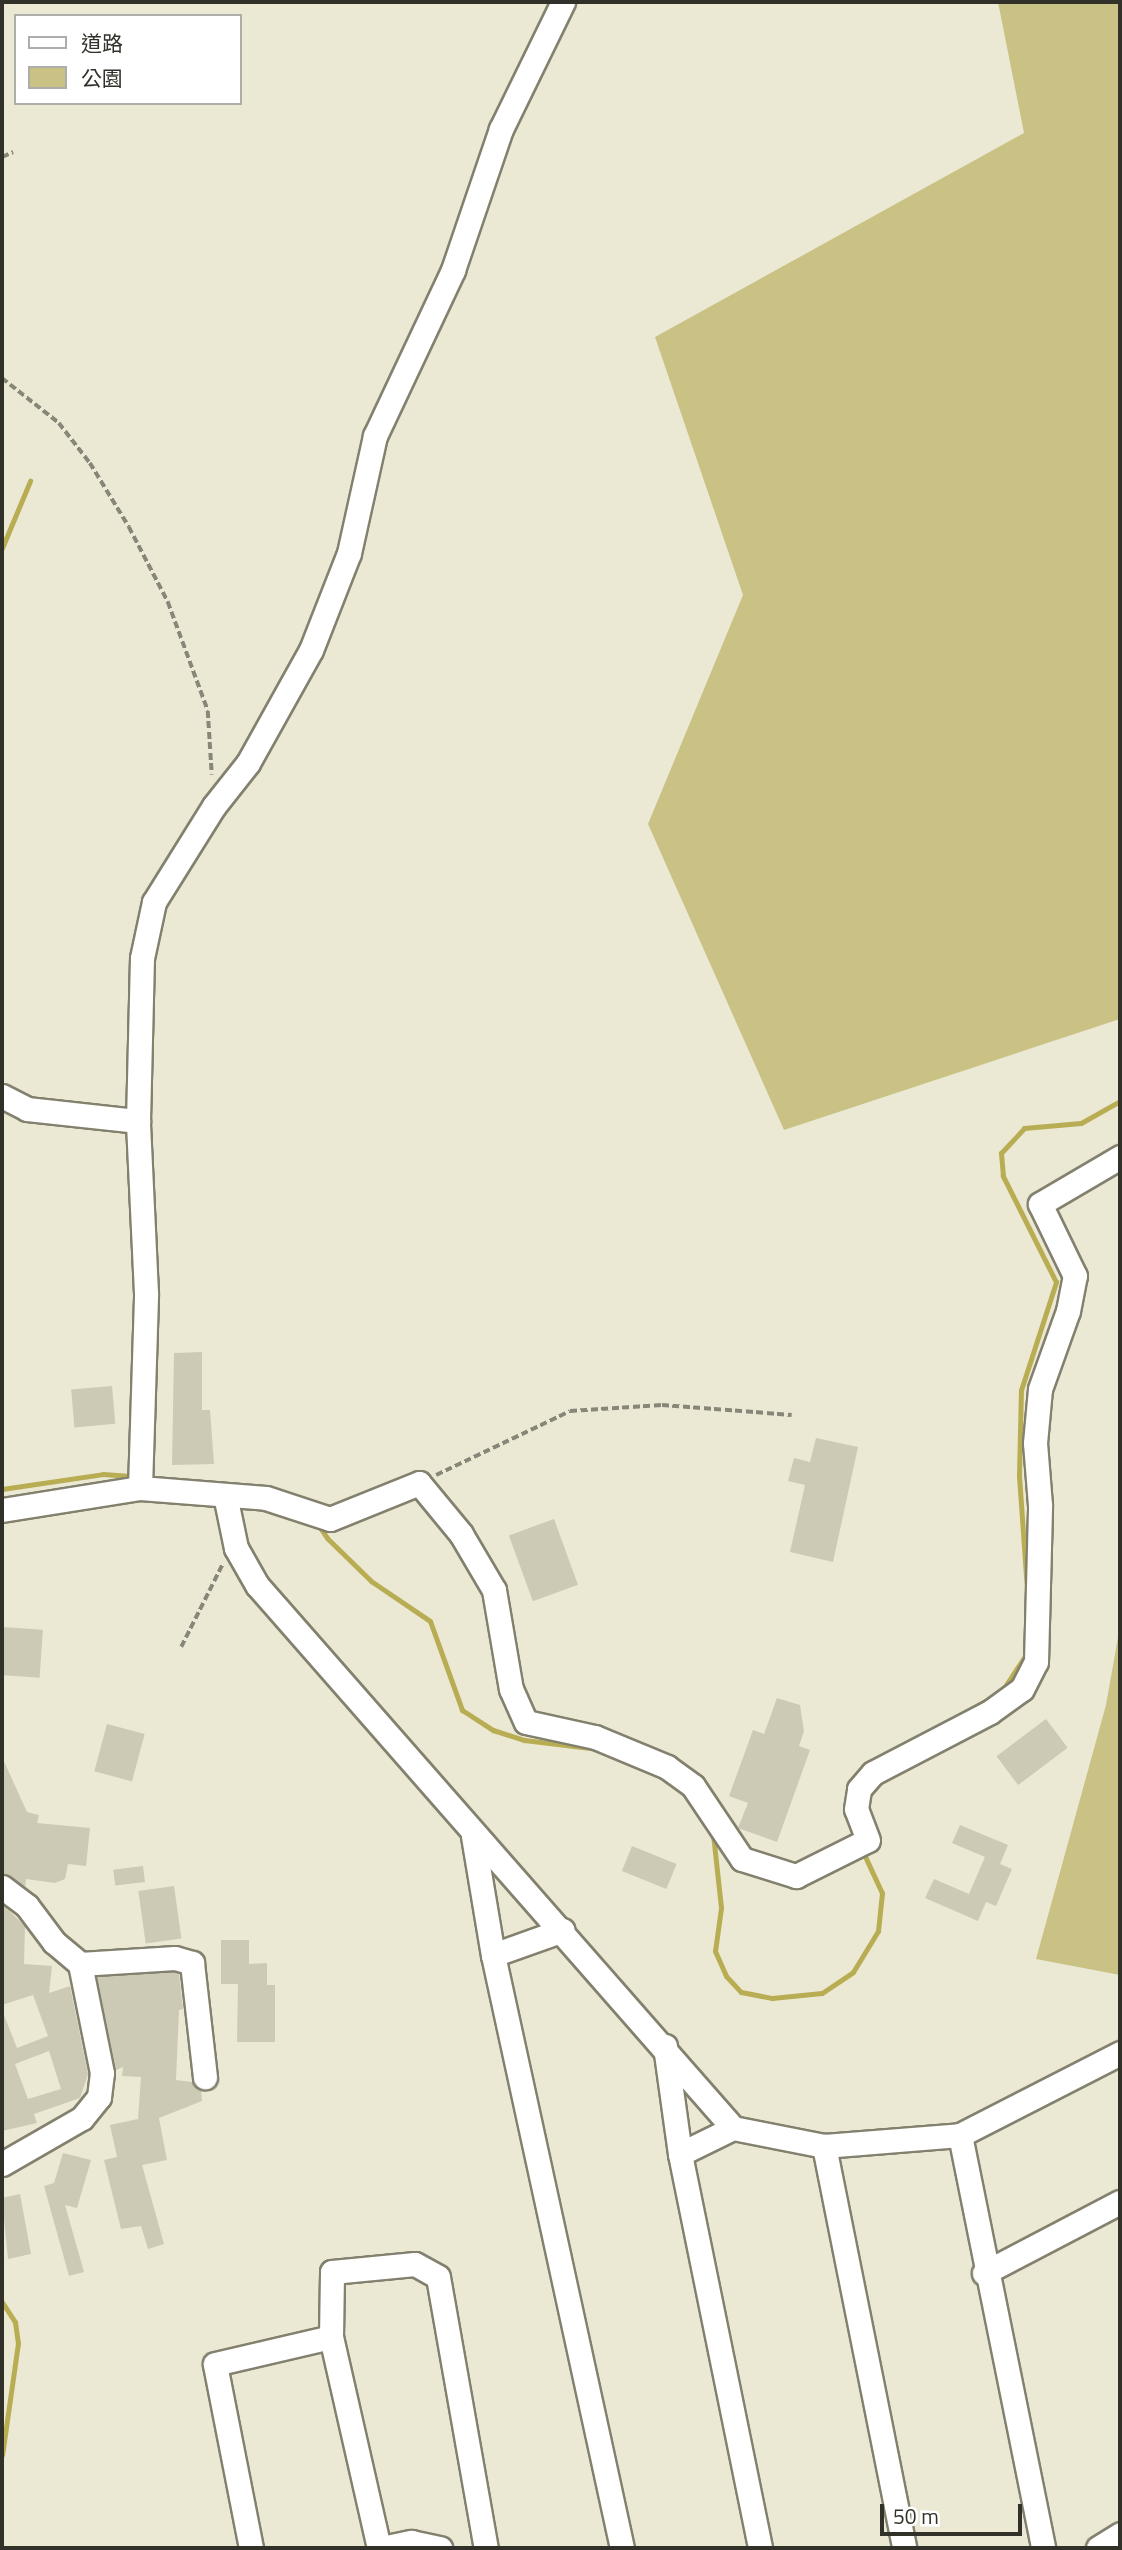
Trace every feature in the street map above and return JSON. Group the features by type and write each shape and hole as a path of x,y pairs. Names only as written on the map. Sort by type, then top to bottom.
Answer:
{"street":[{"path":"139,1488 146,1293 138,1121 142,958 154,902 214,806 248,763 311,650 349,553 374,436 453,270 501,129 563,2"},
{"path":"2,1096 27,1109 138,1121"},
{"path":"2,1510 139,1488 265,1498 330,1519 419,1483 461,1534 494,1590 511,1689 526,1722 595,1737 667,1767 693,1786 742,1859 796,1876 867,1840 856,1809 859,1789 873,1773 990,1712 1022,1689 1036,1662 1040,1505 1035,1443 1040,1389 1068,1311 1075,1276 1040,1204 1120,1157"},
{"path":"225,1495 236,1548 257,1585 473,1836 563,1930 733,2128"},
{"path":"473,1836 493,1955 622,2548"},
{"path":"2,1887 27,1906 54,1942 80,1964 102,2073 99,2097 82,2118 2,2164"},
{"path":"493,1955 563,1930"},
{"path":"80,1964 174,1958 192,1963 205,2077"},
{"path":"664,2045 680,2154 760,2548"},
{"path":"680,2154 733,2128 824,2146 960,2135 1120,2053"},
{"path":"960,2135 984,2273 1043,2548"},
{"path":"824,2146 904,2548"},
{"path":"984,2273 1120,2202"},
{"path":"440,2548 411,2542 380,2548 331,2337 332,2272 415,2264 438,2277 486,2548"},
{"path":"251,2548 215,2364 331,2337"},
{"path":"1098,2548 1120,2534"}],"path":[{"path":"2,157 13,152"},
{"path":"2,378 59,423 90,463 168,602 208,711 214,806"},
{"path":"419,1483 570,1412 708,1406 792,1415"},
{"path":"181,1647 225,1558 236,1548"}],"green space":[{"path":"998,2 1120,2 1120,1019 784,1130 648,824 743,595 655,337 1024,133"},
{"path":"1120,1626 1120,1975 1036,1959 1106,1705"}],"building":[{"path":"202,1352 202,1410 210,1410 214,1464 172,1465 174,1353"},
{"path":"112,1386 115,1424 74,1427 71,1390"},
{"path":"816,1438 858,1447 833,1562 790,1552 805,1485 788,1481 794,1458 810,1462"},
{"path":"554,1519 578,1585 533,1601 509,1535"},
{"path":"2,1627 43,1630 40,1678 2,1675"},
{"path":"777,1698 800,1705 804,1731 799,1746 810,1750 777,1842 738,1828 748,1803 729,1796 753,1730 764,1734"},
{"path":"1046,1719 1068,1748 1018,1785 996,1756"},
{"path":"107,1724 145,1734 132,1781 94,1771"},
{"path":"2,1757 27,1812 39,1815 37,1823 90,1828 86,1866 68,1864 65,1879 55,1883 26,1879 25,1887 2,1873"},
{"path":"960,1825 1008,1845 1000,1864 1012,1869 996,1906 986,1902 978,1921 925,1898 934,1879 969,1894 985,1857 952,1843"},
{"path":"632,1846 677,1864 666,1889 622,1871"},
{"path":"143,1866 145,1882 115,1886 113,1870"},
{"path":"174,1886 181,1938 146,1943 138,1891"},
{"path":"4,1906 25,1926 24,1964 52,1966 49,1993 70,1986 88,2074 80,2098 34,2114 37,2123 2,2131 2,2010 17,2048 48,2036 33,1995 2,2005","holes":["49,2051 61,2089 28,2099 15,2064"]},
{"path":"221,1940 249,1940 249,1964 267,1963 267,1985 275,1985 275,2042 237,2042 238,1984 221,1984"},
{"path":"173,1972 179,1974 183,2009 179,2010 176,2080 192,2082 201,2090 202,2101 159,2118 167,2160 142,2165 164,2244 148,2249 141,2226 121,2229 104,2160 117,2157 110,2125 138,2119 141,2077 122,2076 123,2067 116,2070 97,1977"},
{"path":"63,2153 91,2160 77,2208 65,2205 84,2272 69,2276 44,2186 54,2183"},
{"path":"20,2194 31,2254 8,2259 2,2198"}],"waterway":[{"path":"2,548 30,481"},
{"path":"1027,1590 1019,1476 1021,1390 1056,1282 1003,1176 1001,1153 1024,1128 1081,1123 1120,1101"},
{"path":"2,1489 103,1474 134,1476"},
{"path":"317,1523 327,1538 371,1581 430,1621 462,1710 493,1730 524,1740 598,1749"},
{"path":"1002,1691 1027,1653"},
{"path":"947,1722 991,1698"},
{"path":"713,1834 721,1908 715,1951 726,1976 741,1992 772,1998 822,1993 853,1972 878,1931 882,1893 862,1850"},
{"path":"2,2302 15,2322 18,2343 2,2455"}]}
